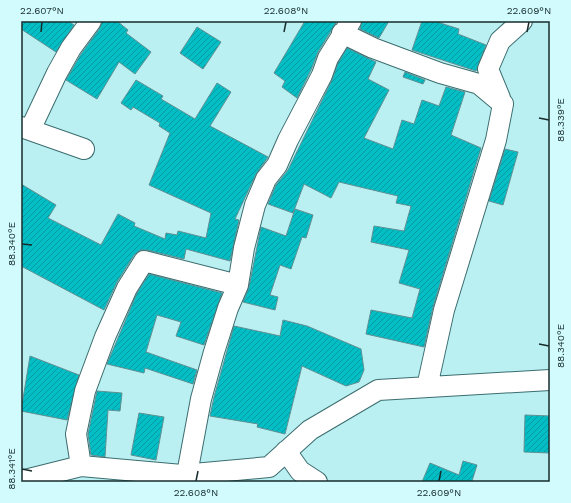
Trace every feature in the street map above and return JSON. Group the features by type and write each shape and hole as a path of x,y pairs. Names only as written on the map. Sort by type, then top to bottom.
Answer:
{"street":[{"path":"84,149 26,128 71,48 91,21"},
{"path":"426,387 444,310 496,140 503,104 488,69 500,41 520,22"},
{"path":"187,474 201,399 214,352 238,285 244,248 255,205 266,179 277,165 288,140 322,75 328,58 347,27 373,48 440,73 479,84 503,104"},
{"path":"81,466 76,434 85,391 105,337 127,288 144,261 238,285"},
{"path":"21,481 81,466 187,474 269,467 310,430 378,390 550,380"},
{"path":"286,451 300,471 317,482"}],"building":[{"path":"21,21 68,21 74,25 56,52 21,29"},
{"path":"102,21 117,21 128,30 126,33 151,52 135,74 119,62 97,99 66,80 81,54 100,28"},
{"path":"305,21 337,21 318,52 297,98 282,87 285,81 274,73"},
{"path":"362,21 389,21 379,38 360,29"},
{"path":"422,21 434,21 459,29 458,34 486,45 476,71 412,50"},
{"path":"197,27 221,42 203,69 180,53"},
{"path":"347,48 376,62 368,79 389,90 364,138 393,149 402,120 414,124 422,100 439,106 446,87 465,92 451,135 481,148 433,307 424,347 366,334 371,310 412,318 420,289 399,283 409,250 371,242 374,226 404,231 411,206 396,203 398,196 339,182 331,198 304,184 293,213 268,204 276,185 288,170 332,80 338,63"},
{"path":"405,72 425,80 423,84 403,77"},
{"path":"136,80 163,96 161,99 195,119 217,83 231,92 210,126 268,157 256,174 235,219 239,220 230,261 186,249 184,259 147,250 140,250 134,255 117,282 104,310 21,266 21,184 56,205 48,218 101,245 118,214 135,223 134,226 165,239 166,233 177,235 178,231 206,238 211,213 149,185 170,133 159,126 160,123 133,107 131,110 121,103"},
{"path":"505,149 518,152 503,205 489,201"},
{"path":"295,209 313,215 306,238 302,237 291,269 280,265 270,295 278,297 275,310 243,302 249,287 261,227 286,236"},
{"path":"149,274 222,293 204,345 176,336 181,322 157,315 146,352 197,370 193,384 145,368 144,373 107,364 137,293"},
{"path":"283,320 307,326 361,349 364,370 359,382 346,386 302,366 285,434 257,427 258,424 210,416 234,326 280,336"},
{"path":"30,356 79,375 67,420 21,411"},
{"path":"97,391 122,393 120,411 108,410 105,457 91,455 88,434"},
{"path":"139,413 164,417 156,460 131,455"},
{"path":"525,415 550,416 550,453 524,452"},
{"path":"463,461 477,465 472,481 475,482 422,482 430,463 459,475"}]}
